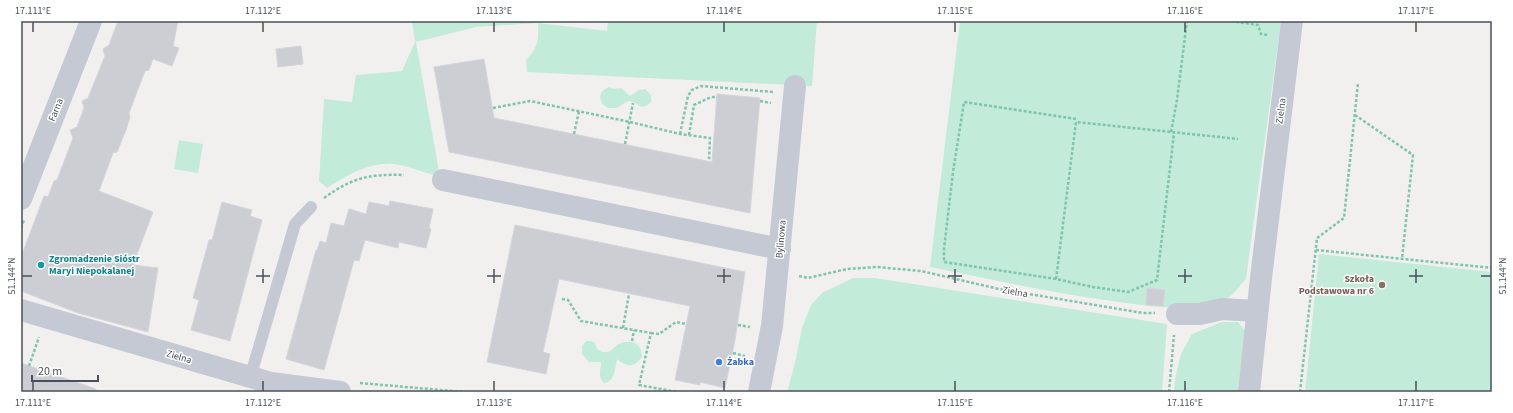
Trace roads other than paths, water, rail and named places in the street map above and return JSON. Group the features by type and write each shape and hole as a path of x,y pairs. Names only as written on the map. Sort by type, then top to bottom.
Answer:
{"street":[{"name":"Farna","path":"21,200 91,21"},
{"name":"Zielna","path":"1249,392 1257,311 1292,21"},
{"name":"Bylinowa","path":"759,392 772,326 796,86"},
{"path":"443,180 780,249"},
{"name":"Zielna","path":"21,310 271,384 340,392"},
{"path":"1177,314 1200,314 1222,310 1257,311"}],"lane":[{"path":"250,378 295,224 311,206"}],"place":[{"name":"Zgromadzenie Sióstr Maryi Niepokalanej","path":"41,265"},
{"name":"Szkoła Podstawowa nr 6","path":"1382,285"},
{"name":"Żabka","path":"719,362"}]}
